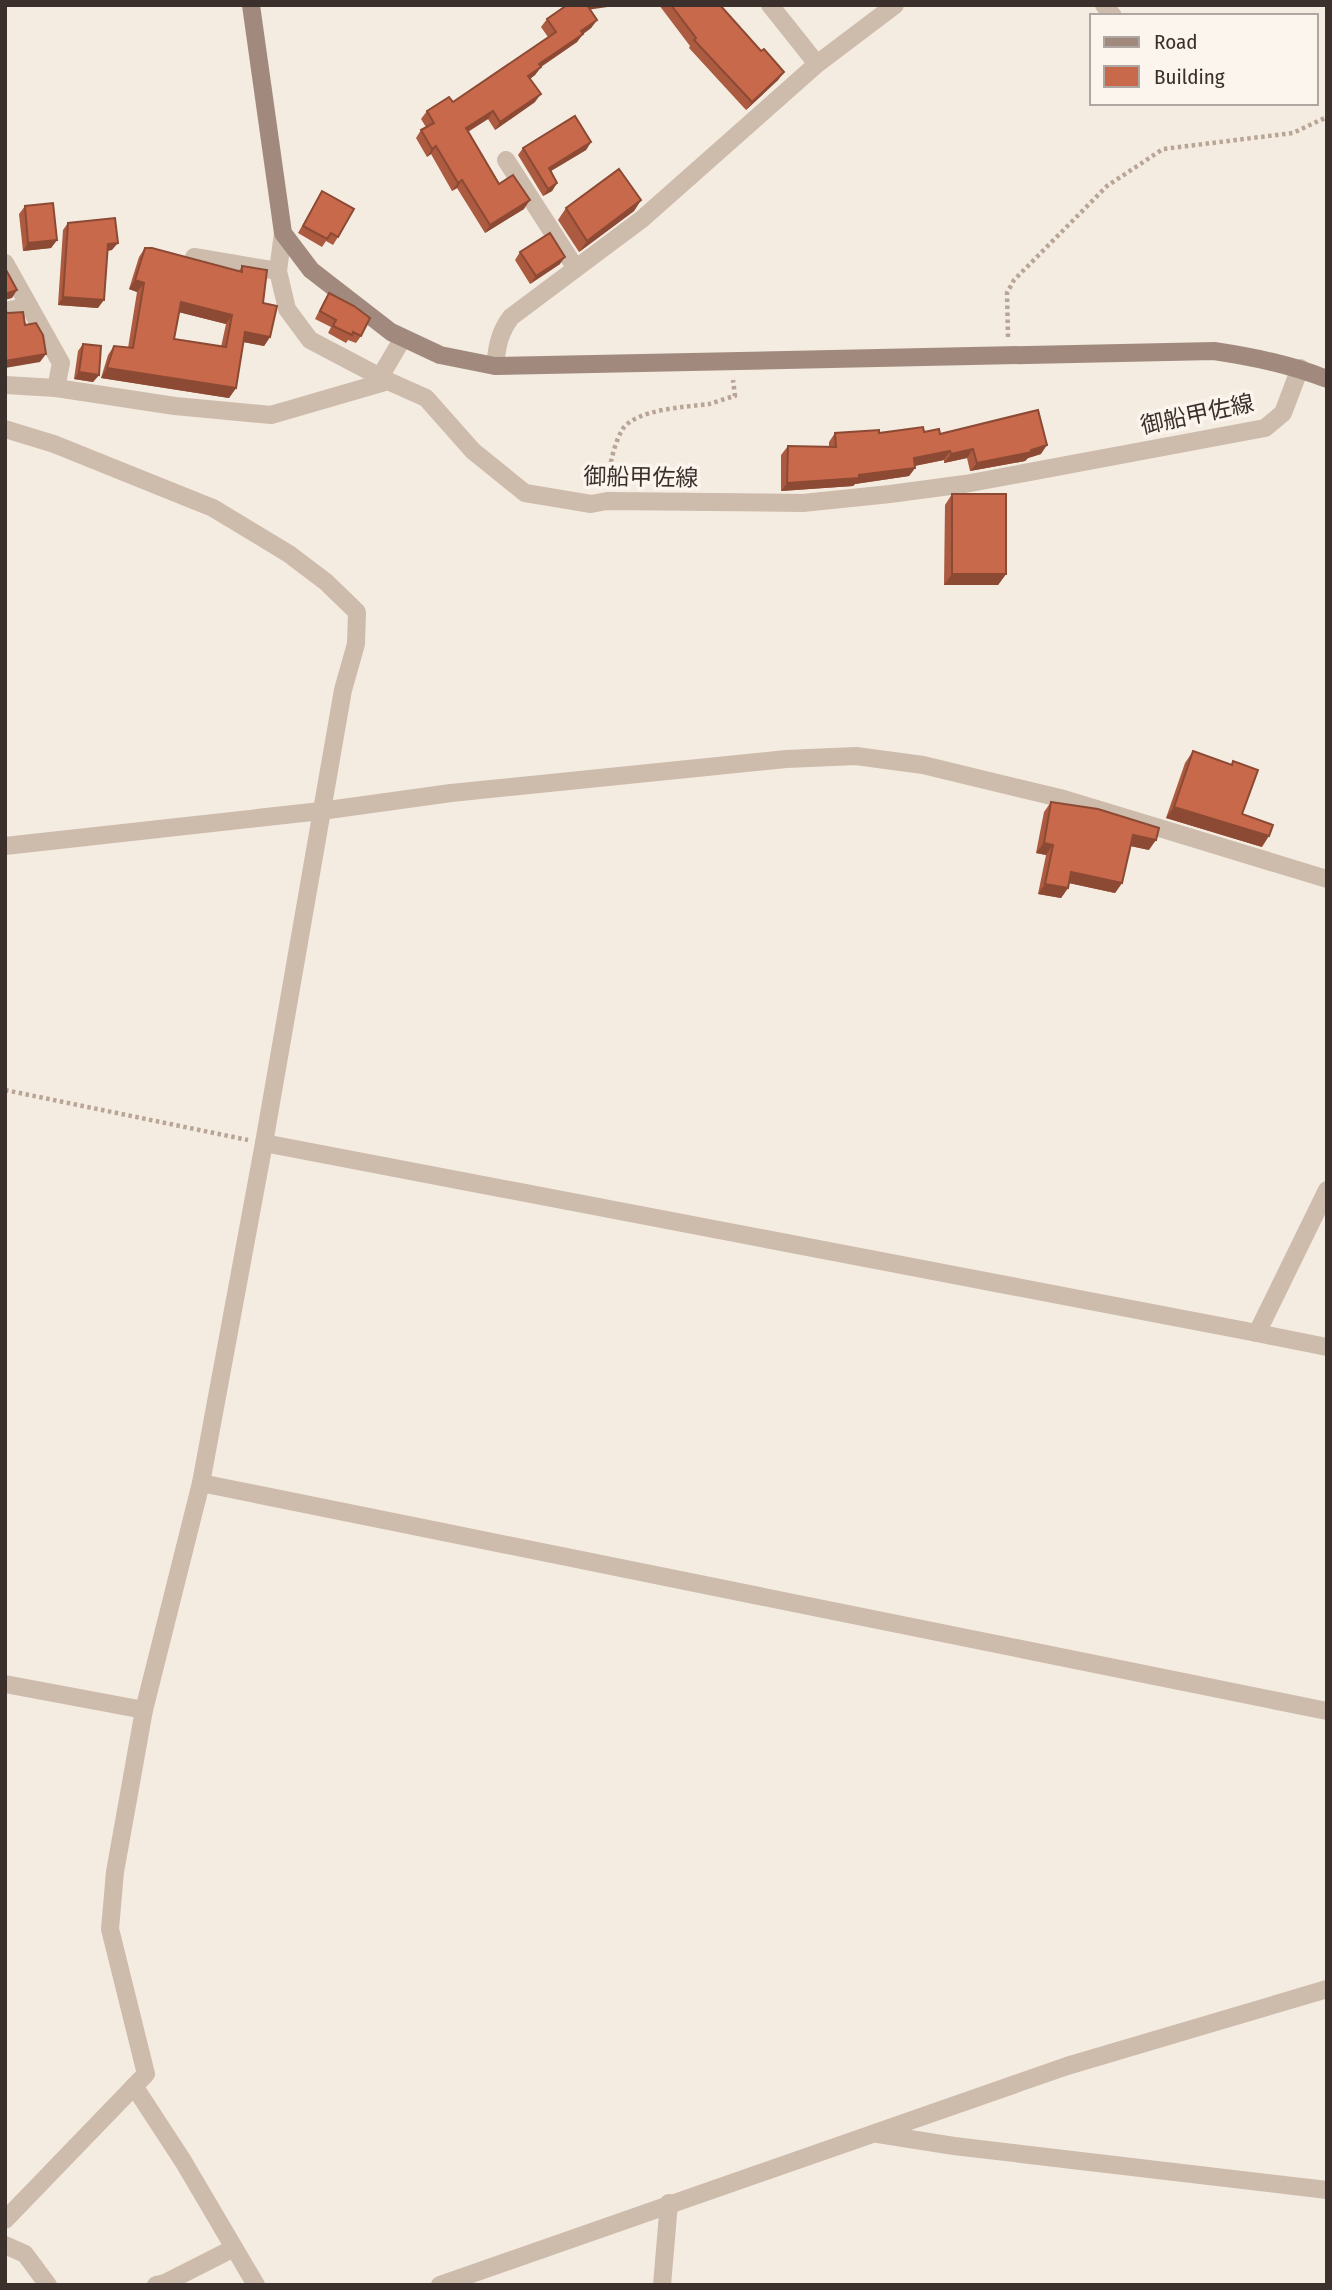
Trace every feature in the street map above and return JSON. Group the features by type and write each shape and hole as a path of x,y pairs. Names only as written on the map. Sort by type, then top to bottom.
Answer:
{"main road":[{"name":"御船甲佐線","path":"251,5 284,233"},
{"path":"284,233 312,270 403,338 440,355 495,366 1214,351 1266,359 1327,379"}],"street":[{"path":"770,5 817,64"},
{"path":"495,366 499,337 511,317 642,219 817,64 895,5"},
{"path":"506,160 575,267"},
{"name":"御船甲佐線","path":"284,233 278,271 287,309 310,340 426,398 473,451 525,493 591,504 607,501 803,503 890,494 965,484 1265,428 1283,413 1300,368"},
{"path":"194,257 278,271"},
{"path":"5,263 61,363 56,388"},
{"path":"5,311 29,306"},
{"path":"5,385 56,388 175,406 271,415 384,379 403,338"},
{"path":"5,429 54,444 213,508 289,554 326,582 357,612 356,643 343,690 201,1483 144,1710 115,1872 110,1929 146,2074 5,2220"},
{"path":"5,846 321,811 452,793 786,760 856,756 923,765 1065,799 1327,879"},
{"path":"264,1143 1327,1347"},
{"path":"1257,1333 1327,1190"},
{"path":"201,1483 1327,1711"},
{"path":"5,1684 144,1710"},
{"path":"440,2285 1067,2066 1327,1989"},
{"path":"134,2086 183,2161 256,2285"},
{"path":"875,2133 954,2146 1327,2190"},
{"path":"662,2285 669,2203"},
{"path":"5,2245 25,2254 48,2285"},
{"path":"156,2285 234,2248"}],"path":[{"path":"1009,355 1007,293 1014,280 1107,186 1163,149 1293,133 1327,117"},
{"path":"607,501 609,469 623,428 647,414 674,407 712,403 735,396 730,361"},
{"path":"5,1090 264,1143"}],"building":[{"path":"567,5 587,5 597,20 581,31 583,34 539,64 541,67 528,76 541,94 500,122 493,111 466,128 499,184 513,175 530,200 490,225 462,180 458,183 436,146 432,149 421,130 434,123 427,111 449,97 453,102 556,32 547,19"},
{"path":"671,5 720,5 761,51 764,49 784,72 752,102 694,40 696,38"},
{"path":"575,116 591,142 549,168 557,183 548,189 523,148"},
{"path":"619,169 641,200 587,241 566,208"},
{"path":"322,191 354,209 338,237 331,233 327,239 303,226"},
{"path":"53,203 57,240 28,243 25,206"},
{"path":"115,218 118,243 108,244 104,300 63,297 68,223"},
{"path":"550,233 565,257 536,276 520,252"},
{"path":"145,248 242,272 242,266 267,270 263,303 277,306 270,337 245,332 236,388 107,368 114,346 133,348 144,283 135,280","holes":["181,302 232,315 226,347 174,339"]},
{"path":"5,268 17,290 5,294"},
{"path":"329,293 370,318 361,336 333,326 336,320 320,311"},
{"path":"5,312 23,312 25,325 36,323 43,335 46,354 5,361"},
{"path":"83,344 101,346 99,375 79,372"},
{"path":"1038,410 1047,445 1031,450 1032,452 977,463 973,449 951,454 950,451 914,458 915,468 859,475 859,478 787,483 788,446 836,447 835,433 879,430 879,433 923,427 924,432 939,429 940,434"},
{"path":"952,494 1006,494 1006,574 952,574"},
{"path":"1193,751 1232,765 1233,761 1258,770 1242,814 1273,825 1269,836 1174,807"},
{"path":"1051,802 1098,809 1159,828 1156,840 1133,835 1122,883 1071,872 1068,888 1045,884 1053,845 1044,843"}]}
